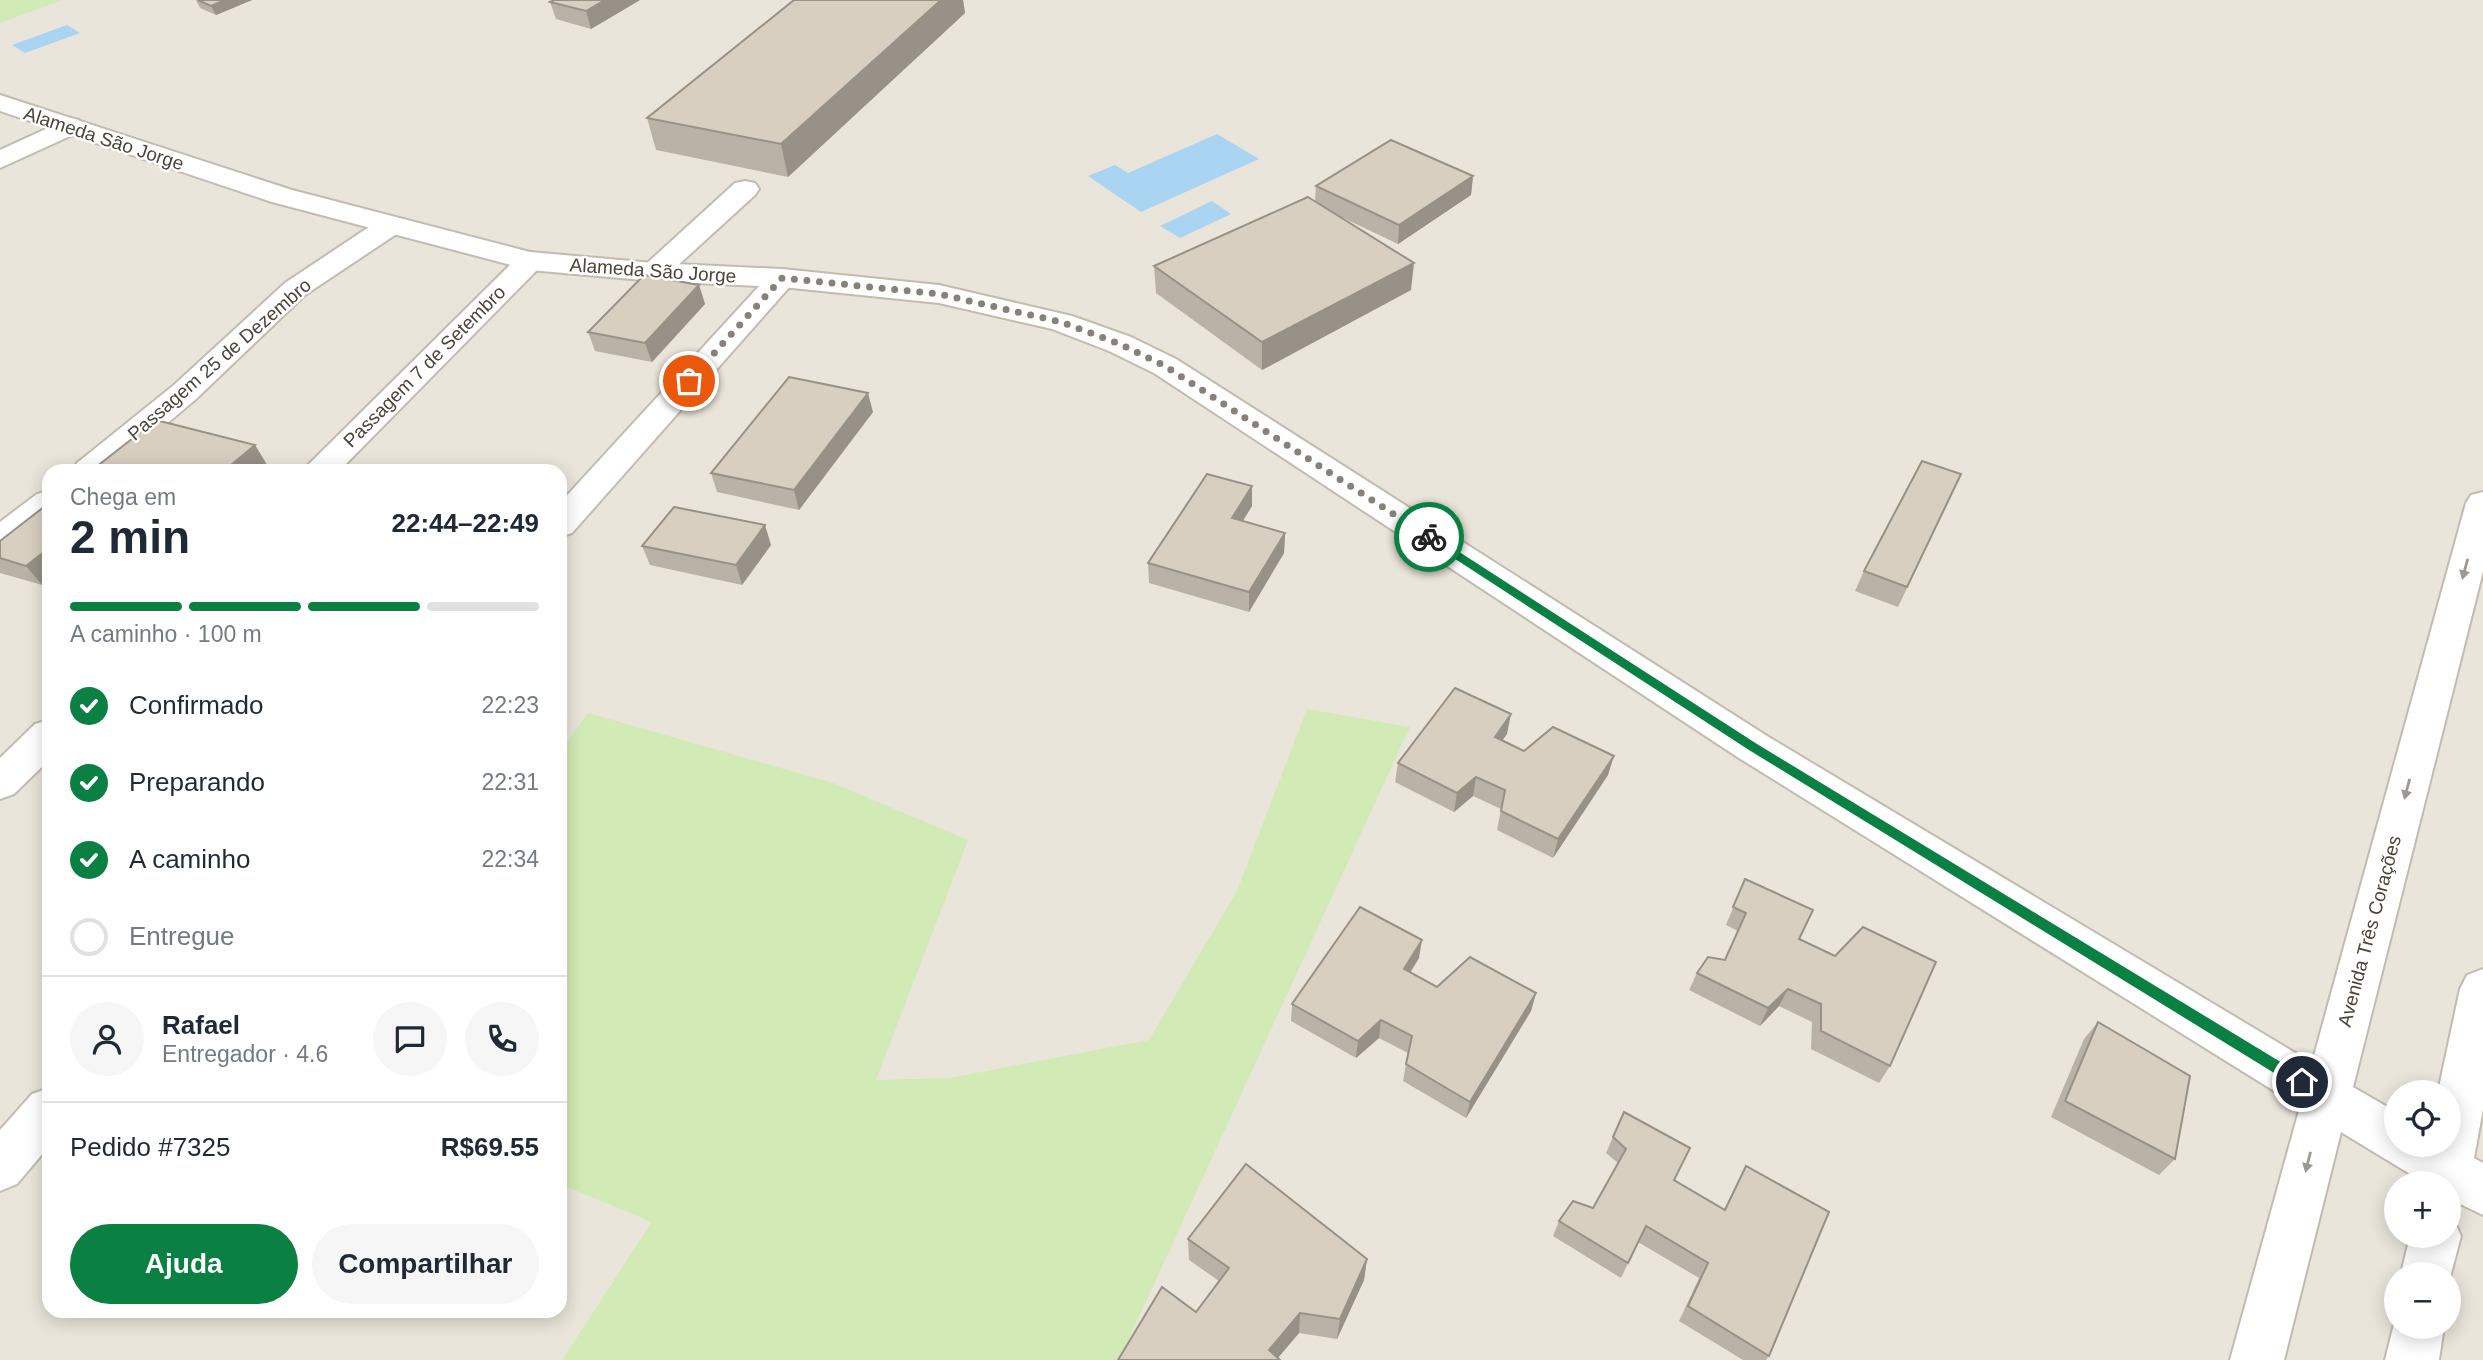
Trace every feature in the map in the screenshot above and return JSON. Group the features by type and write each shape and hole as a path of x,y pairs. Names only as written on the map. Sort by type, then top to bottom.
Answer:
{"street":[{"name":"Alameda São Jorge","path":"0,103 282,197 388,227 530,261 654,272 782,278 939,294 1061,322 1120,344 1165,366 1753,747 2384,1132"},
{"path":"0,160 70,126"},
{"path":"654,272 745,188"},
{"name":"Passagem 25 de Dezembro","path":"98,464 185,392 295,289 388,227"},
{"name":"Passagem 7 de Setembro","path":"325,464 530,261"},
{"path":"567,517 782,278"},
{"name":"Avenida Três Corações","path":"2257,1360 2483,503"},
{"path":"0,540 42,507"},
{"path":"0,783 42,743"},
{"path":"2459,1171 2483,989"},
{"path":"0,1167 42,1118"},
{"path":"2424,1157 2444,1171"},
{"path":"2412,1360 2416,1339"}],"shaded area":[{"path":"0,0 2483,0 2483,1360 0,1360"}],"green space":[{"path":"0,0 62,0 0,23"},
{"path":"1307,709 1410,727 1119,1360 562,1360 652,1222 567,1187 567,742 588,713 833,783 968,840 876,1080 949,1078 1149,1040 1237,891"}],"water":[{"path":"67,25 80,33 25,53 12,45"},
{"path":"1217,134 1259,159 1141,212 1088,176 1115,165 1128,173"},
{"path":"1212,201 1231,214 1180,238 1160,226"}],"building":[{"path":"198,0 225,0 211,6"},
{"path":"605,0 586,11 550,2"},
{"path":"794,0 941,0 781,144 647,118"},
{"path":"1391,140 1473,176 1399,225 1316,186"},
{"path":"1308,197 1414,263 1262,342 1154,266"},
{"path":"644,275 699,285 645,343 588,332"},
{"path":"789,377 868,393 794,490 711,473"},
{"path":"156,420 255,445 232,464 100,464"},
{"path":"1922,461 1961,474 1907,587 1864,571"},
{"path":"1207,474 1252,486 1232,518 1285,533 1249,592 1148,563"},
{"path":"674,507 765,525 736,565 642,546"},
{"path":"42,508 42,553 26,566 0,558 0,541"},
{"path":"1455,688 1511,714 1495,737 1524,751 1553,727 1614,756 1558,839 1501,811 1505,790 1476,777 1457,793 1398,763"},
{"path":"1745,879 1813,910 1799,939 1835,956 1863,927 1936,962 1890,1066 1821,1031 1821,1004 1788,989 1768,1008 1697,973 1708,957 1725,960 1746,913 1733,907"},
{"path":"1360,907 1422,940 1404,969 1437,987 1470,957 1536,993 1470,1102 1406,1064 1412,1036 1381,1020 1358,1041 1292,1004"},
{"path":"2098,1022 2190,1076 2175,1159 2065,1101"},
{"path":"1624,1112 1690,1148 1674,1180 1725,1210 1746,1166 1829,1212 1769,1356 1688,1306 1708,1263 1646,1226 1628,1263 1559,1221 1573,1201 1593,1208 1626,1149 1613,1137"},
{"path":"1246,1164 1367,1259 1340,1319 1300,1313 1269,1350 1280,1360 1118,1360 1162,1287 1196,1312 1229,1268 1188,1239"}],"way so far":[{"path":"689,381 782,278 939,294 1061,322 1120,344 1165,366 1429,537"}],"route":[{"path":"1429,537 1753,747 2302,1082"}]}
